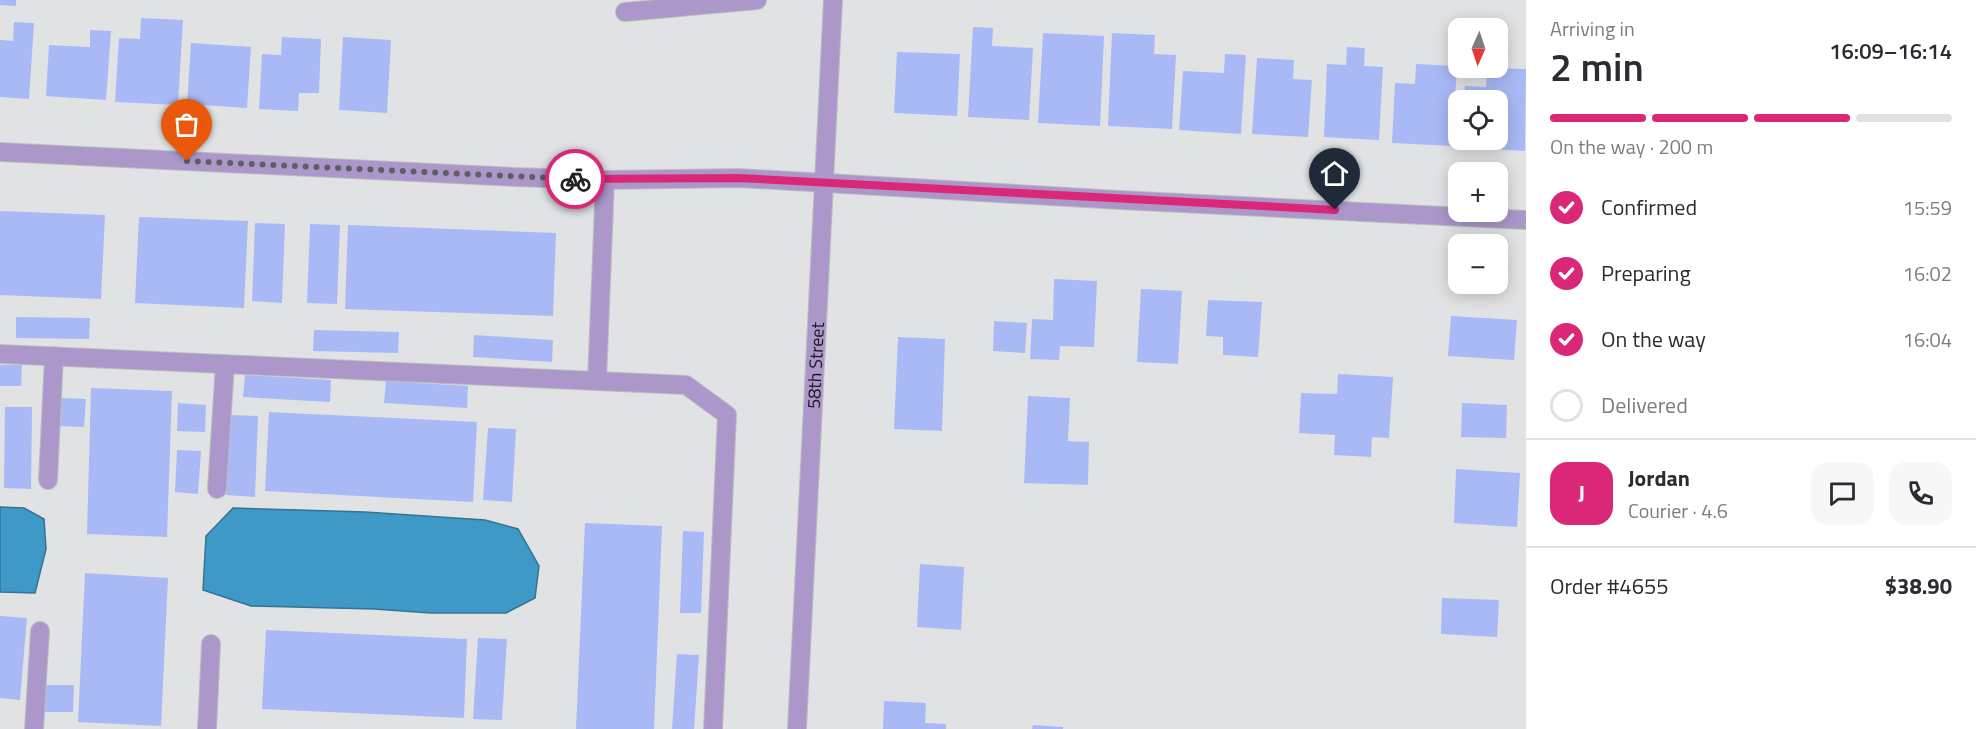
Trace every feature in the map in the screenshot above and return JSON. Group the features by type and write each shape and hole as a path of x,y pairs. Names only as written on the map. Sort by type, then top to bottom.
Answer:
{"street":[{"path":"625,12 757,0"},
{"name":"58th Street","path":"797,729 833,0"},
{"path":"0,152 514,177 605,180 739,178 1526,220"},
{"path":"597,381 605,180"},
{"path":"0,354 686,385 727,415 713,729"},
{"path":"48,480 54,356"},
{"path":"217,489 225,364"},
{"path":"34,729 40,631"},
{"path":"207,729 211,644"}],"water":[{"path":"0,507 24,508 44,519 46,549 35,593 0,592"},
{"path":"233,508 365,512 485,520 518,529 539,566 535,598 506,613 431,613 251,606 203,590 206,536"}],"building":[{"path":"0,0 16,0 16,6 0,5"},
{"path":"141,18 183,20 178,105 115,102 119,38 140,39"},
{"path":"14,22 34,23 29,99 0,97 0,40 13,41"},
{"path":"973,27 993,28 992,46 1033,48 1029,120 968,117"},
{"path":"90,30 111,31 106,100 46,96 49,45 90,47"},
{"path":"1043,33 1104,36 1100,126 1038,123"},
{"path":"1112,33 1155,35 1154,54 1176,55 1172,129 1108,126"},
{"path":"282,37 321,39 319,93 299,93 298,111 259,109 262,54 281,55"},
{"path":"343,37 391,40 387,113 339,110"},
{"path":"191,43 251,47 247,108 187,104"},
{"path":"1347,47 1365,48 1364,66 1383,67 1379,140 1324,137 1327,64 1346,65"},
{"path":"897,52 960,54 957,116 894,113"},
{"path":"1225,54 1246,55 1241,134 1179,130 1183,71 1224,73"},
{"path":"1257,58 1294,60 1293,79 1312,80 1308,137 1252,134"},
{"path":"1416,64 1448,66 1448,78 1456,78 1456,90 1448,90 1448,146 1392,143 1395,83 1415,84"},
{"path":"1508,69 1526,69 1525,151 1508,150 1508,90 1465,90 1465,86 1486,87 1486,78 1508,78"},
{"path":"0,211 105,215 101,299 0,295"},
{"path":"139,217 248,221 244,308 135,303"},
{"path":"255,223 285,224 282,303 252,301"},
{"path":"310,224 340,225 337,304 307,303"},
{"path":"348,225 556,233 553,316 345,309"},
{"path":"1054,279 1097,281 1094,347 1060,346 1059,360 1030,359 1032,319 1053,320"},
{"path":"1141,289 1182,291 1178,364 1137,362"},
{"path":"1208,300 1262,302 1258,357 1223,355 1223,337 1206,336"},
{"path":"1451,316 1517,320 1514,360 1448,356"},
{"path":"16,317 90,318 89,339 16,338"},
{"path":"994,321 1027,323 1025,353 993,351"},
{"path":"314,330 399,332 398,353 313,351"},
{"path":"474,335 553,340 552,362 473,357"},
{"path":"898,337 945,339 942,431 894,429"},
{"path":"0,365 22,365 21,386 0,386"},
{"path":"1338,374 1393,377 1389,438 1372,437 1371,457 1334,455 1335,435 1299,433 1301,393 1337,394"},
{"path":"245,375 331,380 330,402 243,397"},
{"path":"386,381 468,386 467,408 384,403"},
{"path":"91,388 172,391 167,537 87,534"},
{"path":"1028,396 1070,398 1068,441 1089,442 1088,485 1024,483"},
{"path":"59,398 86,399 84,427 57,426"},
{"path":"178,403 206,405 205,432 177,431"},
{"path":"1462,403 1507,405 1506,438 1461,437"},
{"path":"5,407 32,407 31,489 4,488"},
{"path":"269,412 477,422 473,502 265,491"},
{"path":"229,415 258,416 255,497 226,495"},
{"path":"488,428 516,429 512,502 483,500"},
{"path":"177,450 201,451 198,494 175,492"},
{"path":"1456,469 1520,473 1517,527 1454,523"},
{"path":"585,523 662,526 654,729 576,729"},
{"path":"683,531 704,532 701,613 680,613"},
{"path":"920,564 964,567 961,630 917,627"},
{"path":"85,573 168,578 161,726 78,722"},
{"path":"1442,598 1499,600 1497,637 1441,634"},
{"path":"0,616 27,618 20,700 0,698"},
{"path":"266,630 467,639 464,718 262,709"},
{"path":"478,638 507,639 502,720 473,719"},
{"path":"677,654 699,655 694,729 672,729"},
{"path":"45,685 74,685 73,712 45,712"},
{"path":"884,701 926,703 925,723 946,724 946,729 883,729"},
{"path":"1033,725 1063,727 1063,729 1032,729"}],"way so far":[{"path":"187,161 575,179"}],"route":[{"path":"575,179 739,178 1335,210"}]}
